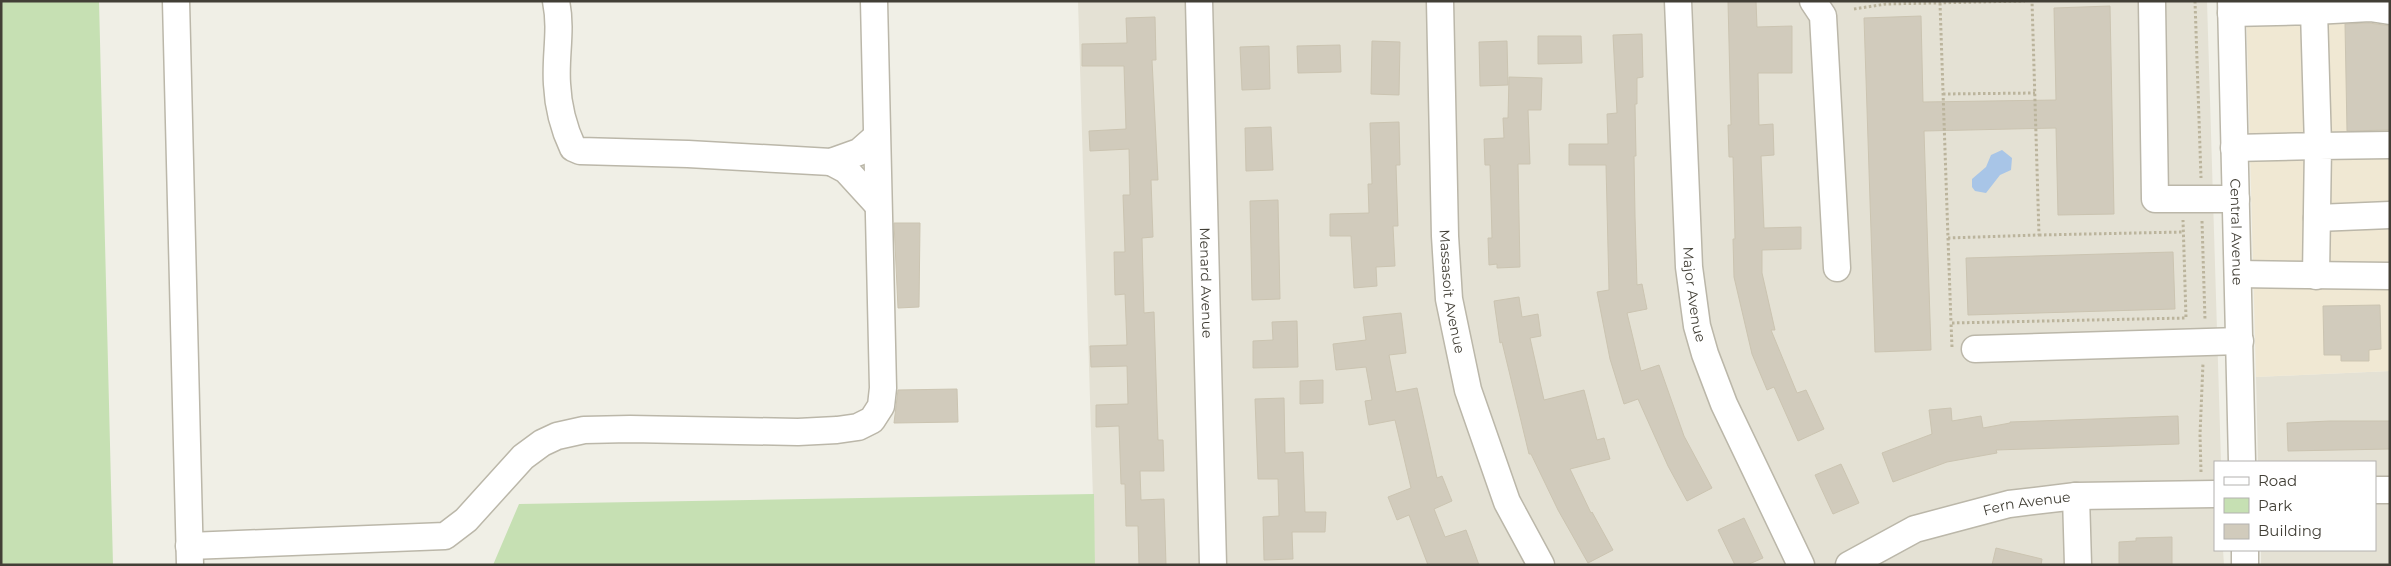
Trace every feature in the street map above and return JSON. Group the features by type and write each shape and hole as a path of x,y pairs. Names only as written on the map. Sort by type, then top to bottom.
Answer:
{"street":[{"path":"176,1 190,555 445,536 466,520 523,457 542,443 557,436 578,431 630,429 798,432 858,427 872,420 881,406 883,388 874,1"},
{"path":"556,1 560,22 556,83 559,104 573,148 580,151 697,154 831,162 859,152 876,137"},
{"name":"Menard Avenue","path":"1199,1 1213,565"},
{"name":"Massasoit Avenue","path":"1440,1 1445,236 1449,299 1468,390 1507,502 1542,565"},
{"name":"Major Avenue","path":"1678,1 1688,267 1704,354 1724,404 1801,565"},
{"path":"1812,1 1823,16 1837,268"},
{"path":"2152,3 2155,199 2236,199"},
{"path":"2231,7 2314,11 2370,8 2390,11"},
{"name":"Central Avenue","path":"2231,7 2242,461"},
{"path":"2314,11 2318,146 2316,276"},
{"path":"2234,148 2390,145"},
{"path":"831,162 846,170 878,205"},
{"path":"2317,218 2390,215"},
{"path":"2238,274 2390,276"},
{"path":"1963,350 2240,341"},
{"name":"Fern Avenue","path":"1849,565 1916,529 2009,504 2076,496 2208,486"},
{"path":"2376,490 2390,490"},
{"path":"2076,496 2078,565"},
{"path":"2245,551 2245,565"}],"path":[{"path":"1854,9 1886,4 2025,1"},
{"path":"2032,1 2038,235"},
{"path":"2195,1 2206,342 2201,371 2208,486"},
{"path":"1940,3 1951,323 1963,350"},
{"path":"1943,94 2035,92"},
{"path":"1951,323 2186,318 2183,218"},
{"path":"1948,238 2184,232"}],"shaded area":[{"path":"1078,1 2207,1 2221,461 2214,461 2214,551 2223,551 2224,565 1095,565"},
{"path":"2246,1 2390,1 2390,371 2256,377"},
{"path":"2390,371 2390,565 2261,565 2261,551 2376,551 2376,461 2258,461 2256,377"}],"green space":[{"path":"1,1 99,1 113,565 1,565"},
{"path":"1094,494 1095,565 493,565 519,504"}],"water":[{"path":"2002,150 2012,158 2011,170 2000,175 1986,193 1975,191 1972,187 1972,179 1986,167 1991,155"}],"building":[{"path":"1728,1 1756,1 1757,27 1792,26 1792,73 1758,73 1759,125 1773,124 1774,155 1761,156 1764,228 1801,227 1801,249 1762,250 1762,273 1775,330 1771,330 1797,393 1806,390 1824,429 1798,441 1774,387 1767,390 1752,354 1734,277 1733,157 1729,157 1728,125 1731,125"},
{"path":"2110,6 2114,214 2058,215 2056,128 1924,131 1931,350 1875,352 1864,18 1921,16 1923,102 2056,100 2054,8"},
{"path":"1155,17 1156,60 1152,60 1158,180 1151,180 1153,237 1142,238 1144,313 1154,312 1158,440 1163,440 1164,471 1140,471 1141,500 1164,499 1166,565 1139,565 1138,526 1126,526 1125,484 1121,484 1119,426 1096,427 1096,405 1128,404 1127,366 1091,367 1090,346 1127,345 1125,294 1115,295 1114,252 1125,252 1123,195 1130,195 1129,149 1090,151 1089,131 1126,129 1124,66 1082,66 1082,44 1127,43 1126,18"},
{"path":"2369,23 2390,26 2390,130 2347,131 2345,24"},
{"path":"1642,34 1643,77 1637,78 1637,104 1635,104 1635,216 1637,285 1642,284 1647,309 1627,313 1641,371 1659,365 1684,436 1712,488 1687,501 1668,466 1638,399 1624,404 1610,359 1597,292 1609,290 1606,165 1569,165 1569,144 1608,144 1607,114 1617,113 1613,35"},
{"path":"1538,36 1581,36 1582,63 1538,64"},
{"path":"1372,41 1400,42 1399,95 1371,94"},
{"path":"1507,41 1508,85 1480,86 1479,42"},
{"path":"1340,45 1341,72 1298,73 1297,46"},
{"path":"1269,46 1270,89 1242,90 1240,47"},
{"path":"1509,77 1542,78 1541,110 1528,110 1530,164 1518,164 1520,267 1497,268 1497,264 1489,265 1488,238 1492,238 1490,165 1485,165 1484,139 1504,138 1503,118 1508,118"},
{"path":"1399,122 1400,165 1396,165 1398,226 1393,226 1395,266 1376,267 1377,286 1354,288 1351,236 1330,236 1330,214 1369,213 1368,184 1372,184 1370,123"},
{"path":"1271,127 1273,170 1246,171 1245,128"},
{"path":"1278,200 1280,299 1252,300 1250,201"},
{"path":"894,223 920,223 919,307 898,308"},
{"path":"2173,252 2175,309 1968,315 1966,258"},
{"path":"1519,297 1522,317 1538,314 1541,336 1530,338 1544,400 1584,390 1597,440 1604,438 1610,459 1570,469 1591,513 1613,550 1588,563 1558,510 1531,454 1529,454 1502,342 1500,343 1494,301"},
{"path":"2380,305 2381,349 2369,350 2369,361 2341,361 2341,355 2324,355 2323,306"},
{"path":"1401,313 1406,353 1389,355 1396,392 1417,388 1437,478 1442,476 1452,501 1434,509 1445,537 1466,530 1479,565 1428,565 1409,515 1397,520 1388,497 1411,488 1395,420 1369,425 1365,401 1372,400 1366,367 1336,370 1333,344 1366,340 1363,317"},
{"path":"1297,321 1298,367 1253,368 1253,341 1273,340 1272,322"},
{"path":"1323,380 1323,403 1300,404 1300,381"},
{"path":"957,389 958,422 894,423 898,390"},
{"path":"1284,398 1285,453 1303,452 1305,512 1326,512 1325,532 1292,532 1293,559 1264,560 1263,517 1279,516 1278,479 1258,479 1255,399"},
{"path":"1951,408 1952,421 1981,416 1983,428 2010,422 2178,416 2179,444 1996,450 1997,453 1947,462 1893,482 1882,453 1932,434 1929,410"},
{"path":"2390,421 2390,449 2288,451 2287,423"},
{"path":"1841,464 1859,503 1833,514 1815,475"},
{"path":"1744,518 1763,558 1747,565 1735,565 1718,530"},
{"path":"2172,537 2172,565 2119,565 2119,542 2136,541 2136,538"},
{"path":"1996,548 2042,559 2041,565 1992,565"}]}
